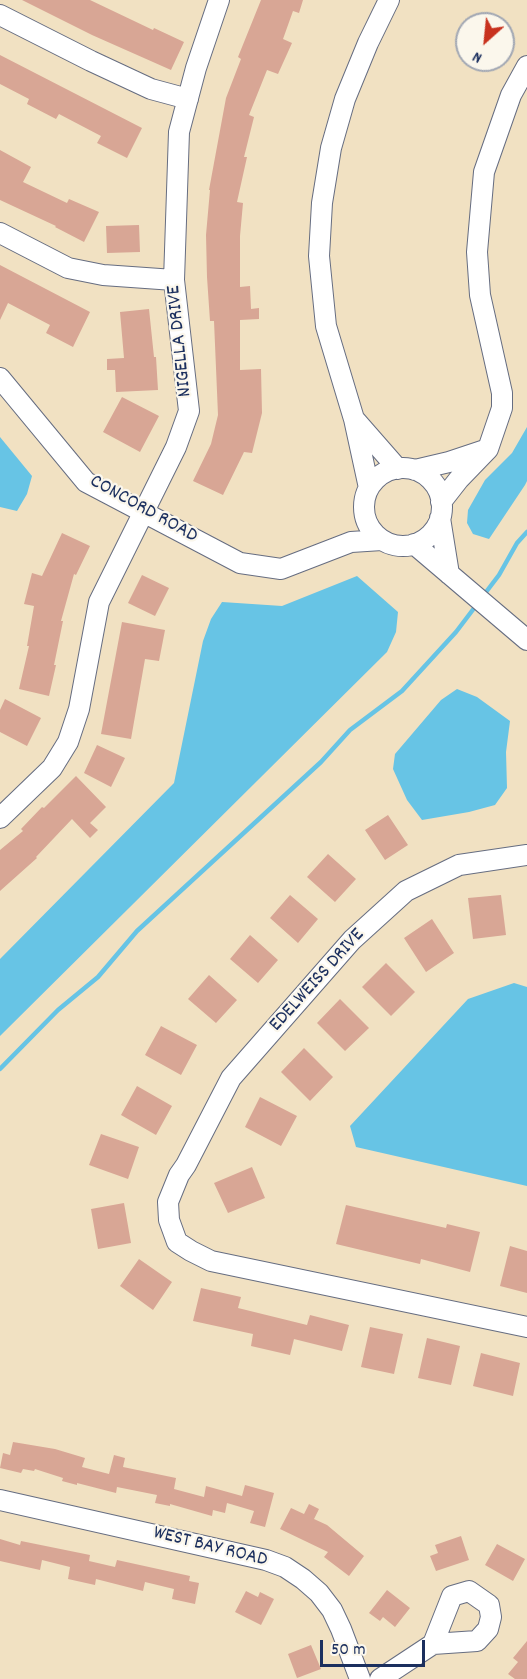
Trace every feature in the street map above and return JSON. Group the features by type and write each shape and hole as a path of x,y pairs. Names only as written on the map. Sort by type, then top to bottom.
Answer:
{"street":[{"name":"NIGELLA DRIVE","path":"0,818 52,768 68,742 79,709 99,602 145,513 176,447 189,411 174,280 179,132 196,68 219,0"},
{"path":"369,488 354,419 326,326 319,256 322,203 331,148 345,99 389,0"},
{"path":"0,15 151,89 188,99"},
{"path":"488,449 449,462 386,472 369,488 364,501 368,524 382,540 392,544 414,544 430,534 459,479 488,449 502,408 502,393 482,304 477,252 484,172 511,95 527,66"},
{"path":"0,233 68,268 103,275 174,280"},
{"name":"CONCORD ROAD","path":"0,378 86,482 240,563 281,569 325,554 351,542 382,540"},
{"path":"354,419 407,469 433,482 441,510 449,574"},
{"name":"CONCORD ROAD","path":"325,554 365,514"},
{"path":"414,544 527,640"},
{"name":"EDELWEISS DRIVE","path":"527,855 459,865 405,891 352,940 231,1078 173,1188 168,1202 169,1220 177,1242 211,1261 527,1327"},
{"name":"WEST BAY ROAD","path":"0,1500 266,1560 285,1568 303,1579 319,1593 332,1610 360,1679"},
{"path":"380,1679 433,1644"}],"water":[{"path":"527,427 527,481 525,485 489,539 473,534 467,523 468,510 485,480 512,453"},
{"path":"0,437 32,476 27,494 17,511 0,507"},
{"path":"357,576 398,612 396,632 387,652 0,1036 0,959 174,783 203,641 211,619 222,602 282,606"},
{"path":"457,689 477,697 510,721 506,752 507,788 495,805 422,820 407,800 393,769 395,754 441,700"},
{"path":"514,983 527,987 527,1186 356,1147 350,1126 468,999"}],"building":[{"path":"22,0 90,0 184,42 171,70 92,35"},
{"path":"261,0 303,0 299,13 293,11 283,39 292,43 278,74 267,70 249,115 254,117 244,157 247,157 237,202 243,203 240,236 240,287 250,286 251,309 259,308 259,319 240,320 240,370 261,369 262,413 252,453 244,452 223,495 193,481 211,444 218,415 214,321 210,321 207,277 206,235 209,190 226,98 241,59 238,57"},
{"path":"0,55 142,128 127,158 97,143 101,136 59,114 56,119 27,104 29,99 0,84"},
{"path":"0,150 31,167 23,182 67,203 69,199 99,212 84,242 0,200"},
{"path":"139,225 140,252 107,253 106,226"},
{"path":"0,265 90,312 73,347 46,333 50,325 8,303 0,320"},
{"path":"149,309 158,390 116,392 115,370 107,370 107,359 124,358 120,312"},
{"path":"122,397 159,416 140,452 103,432"},
{"path":"62,533 90,546 76,575 74,574 61,621 63,621 54,665 56,665 49,696 19,689 29,646 27,646 34,606 24,604 32,573 42,576"},
{"path":"142,575 169,588 155,616 128,603"},
{"path":"122,622 165,630 159,661 145,659 131,739 101,734"},
{"path":"5,699 41,718 27,746 0,732 0,710"},
{"path":"97,745 125,758 111,787 84,773"},
{"path":"76,776 106,807 90,823 98,830 90,838 72,819 37,858 0,891 0,850 23,831 21,829 42,807 44,808"},
{"path":"388,815 408,845 385,860 365,830"},
{"path":"328,854 356,879 335,902 307,877"},
{"path":"290,895 318,919 298,943 270,918"},
{"path":"501,895 506,935 473,939 468,898"},
{"path":"432,919 454,953 426,972 404,938"},
{"path":"250,935 278,960 258,983 230,959"},
{"path":"386,963 415,992 391,1016 362,987"},
{"path":"209,975 237,1000 216,1023 188,999"},
{"path":"340,999 369,1028 345,1051 317,1023"},
{"path":"161,1026 197,1045 181,1075 145,1055"},
{"path":"304,1048 333,1077 310,1101 281,1072"},
{"path":"137,1086 172,1106 156,1135 121,1115"},
{"path":"260,1097 297,1116 281,1146 245,1127"},
{"path":"101,1134 139,1147 128,1179 89,1165"},
{"path":"252,1167 265,1198 228,1213 214,1183"},
{"path":"124,1203 131,1243 98,1249 91,1209"},
{"path":"346,1205 446,1228 447,1224 480,1232 470,1272 421,1259 420,1264 336,1244"},
{"path":"510,1246 527,1251 527,1293 500,1286"},
{"path":"139,1259 172,1282 153,1310 120,1286"},
{"path":"201,1288 241,1297 238,1308 307,1325 310,1315 349,1325 342,1351 294,1339 290,1355 251,1346 253,1334 193,1321"},
{"path":"370,1327 403,1334 394,1374 361,1367"},
{"path":"427,1338 460,1346 451,1385 418,1378"},
{"path":"481,1353 520,1363 513,1396 473,1386"},
{"path":"13,1442 55,1449 85,1458 82,1467 109,1474 114,1455 125,1458 123,1467 176,1478 174,1489 204,1497 206,1486 242,1496 245,1485 274,1493 265,1527 250,1523 254,1511 227,1503 225,1513 213,1510 212,1516 170,1504 170,1506 155,1503 157,1495 117,1487 116,1493 62,1481 63,1478 35,1469 34,1471 23,1469 21,1473 0,1468 3,1453 10,1455"},
{"path":"309,1504 319,1509 314,1519 327,1525 364,1556 349,1576 324,1557 328,1552 280,1529 291,1508 304,1514"},
{"path":"461,1536 469,1560 436,1571 430,1556 438,1553 435,1545"},
{"path":"0,1539 20,1545 21,1541 90,1555 89,1561 115,1567 117,1560 190,1576 189,1581 199,1583 195,1604 172,1599 174,1589 145,1582 143,1591 96,1579 95,1585 68,1579 70,1567 42,1560 40,1570 0,1561"},
{"path":"497,1544 525,1559 513,1581 485,1565"},
{"path":"387,1590 410,1608 395,1627 383,1617 380,1621 369,1613"},
{"path":"246,1591 258,1597 260,1592 274,1599 261,1625 235,1612"},
{"path":"527,1641 527,1679 515,1679 508,1674 518,1662 513,1658"},
{"path":"311,1645 321,1669 297,1678 288,1654"}],"waterway":[{"path":"483,596 499,575 517,543 527,532"},
{"path":"0,1069 58,1010 98,977 137,931 321,762 350,730 402,691 456,632 478,603"}]}
